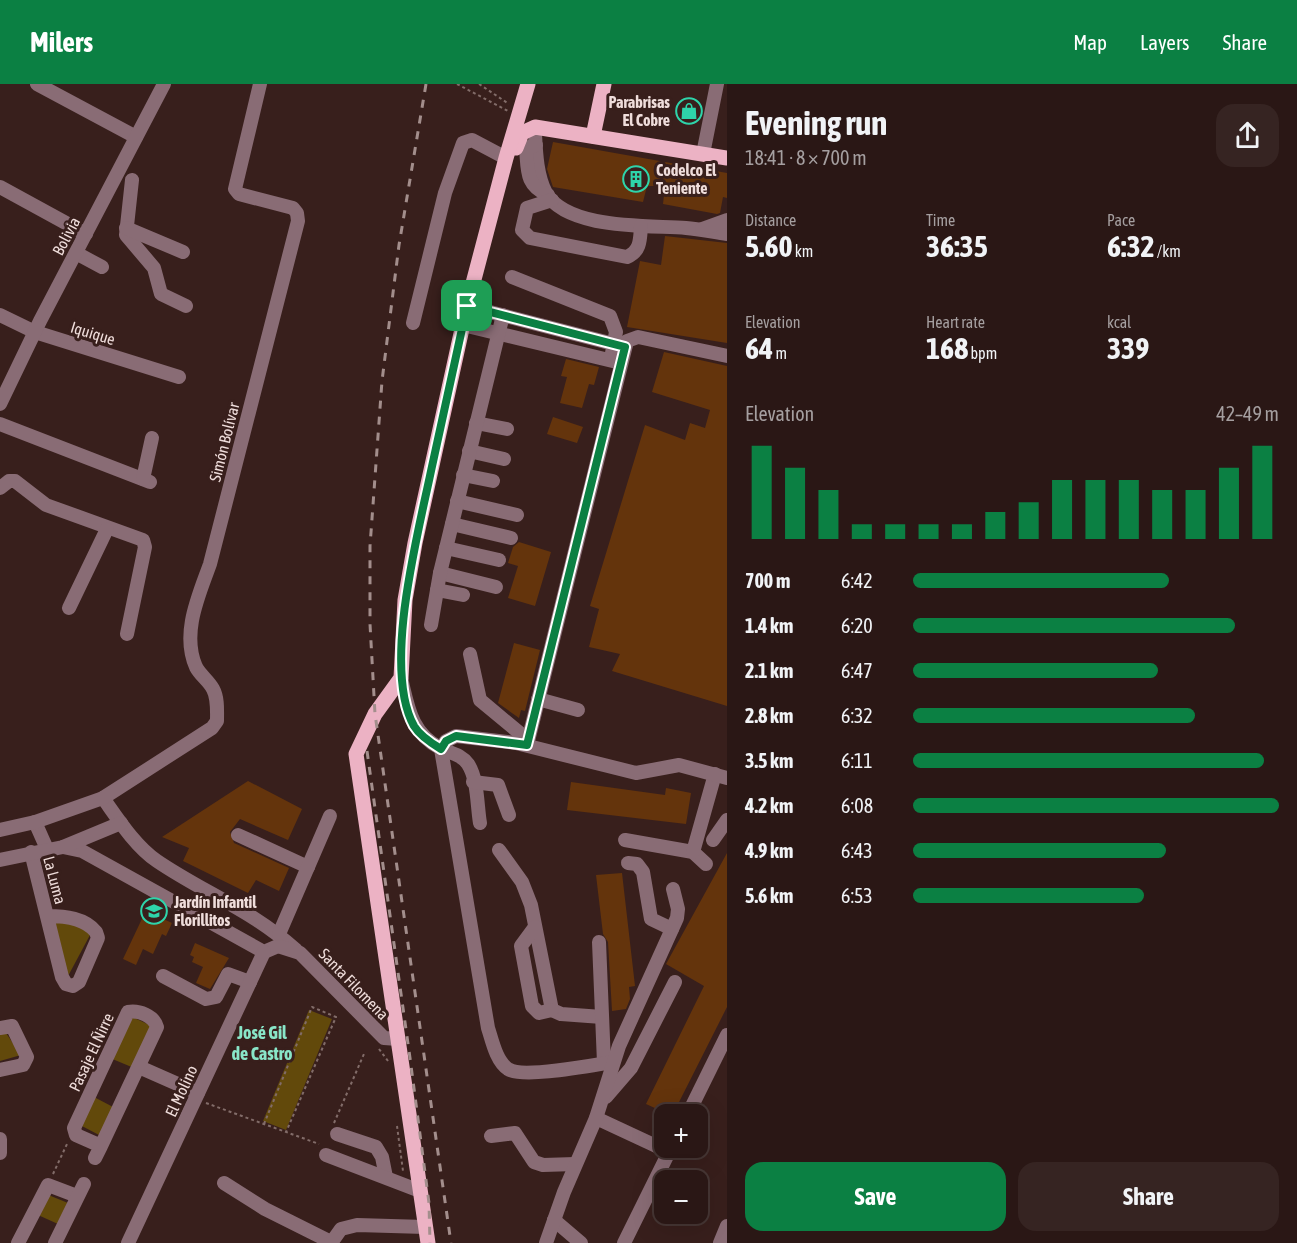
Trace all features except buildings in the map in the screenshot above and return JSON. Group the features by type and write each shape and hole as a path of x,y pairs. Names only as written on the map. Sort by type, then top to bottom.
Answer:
{"main road":[{"path":"428,1243 356,754 375,714 401,678 407,581 517,113 530,84"},
{"path":"530,84 528,115 535,135"},
{"path":"593,136 604,84"},
{"path":"472,307 518,139 522,133 593,136 727,158"}],"street":[{"path":"37,84 136,137"},
{"name":"Bolivia","path":"0,404 164,84"},
{"name":"Simón Bolívar","path":"107,795 212,728 217,721 213,689 197,669 190,644 194,609 210,564 298,221 294,208 239,194 235,189 260,84"},
{"path":"703,154 717,84"},
{"path":"535,135 526,148 528,178 538,191 564,208 594,221 727,234"},
{"path":"413,323 445,194 463,143 472,140 506,158"},
{"path":"118,173 138,183 126,228 129,240 154,268 161,294 186,306"},
{"path":"0,187 86,234"},
{"path":"550,198 527,208 522,230 524,235 627,257 635,254 639,248 641,226"},
{"path":"700,230 727,220"},
{"path":"126,228 183,252"},
{"path":"76,253 102,267"},
{"path":"512,277 610,316 620,346 528,742"},
{"path":"472,307 620,346"},
{"name":"Iquique","path":"0,315 35,332 179,377"},
{"path":"431,625 440,573 503,315"},
{"path":"468,326 616,362"},
{"path":"620,346 638,337 727,356"},
{"path":"476,423 507,429"},
{"path":"0,424 146,480 152,438"},
{"path":"469,451 504,459"},
{"path":"463,476 493,481"},
{"path":"0,488 9,481 15,481 46,505 145,543 127,634"},
{"path":"457,501 517,515"},
{"path":"452,524 511,538"},
{"path":"69,608 107,529"},
{"path":"446,548 499,560"},
{"path":"440,573 496,587"},
{"path":"437,590 463,596"},
{"path":"470,654 480,700 528,742"},
{"path":"401,678 413,724 427,740 464,759 472,770 480,823"},
{"path":"538,699 578,710"},
{"path":"608,1063 533,1073 509,1071 502,1064 488,1028 441,749 446,741 456,736 528,742 636,773 679,765 721,776 693,852"},
{"path":"474,782 498,784 509,815"},
{"path":"0,830 35,822 107,795 121,822 156,861 267,924 300,953"},
{"path":"279,934 330,816"},
{"path":"713,840 727,820"},
{"path":"35,822 47,849"},
{"path":"0,860 63,847 121,822"},
{"path":"238,835 308,867"},
{"path":"625,840 693,852 706,864"},
{"path":"63,847 82,851 264,952"},
{"path":"499,850 522,882 531,904 535,927 521,946 532,1006 539,1013 552,1010 561,1014 602,1017"},
{"name":"La Luma","path":"31,852 62,976 66,984 73,986 79,982 98,938 96,932 80,921 64,916 48,916"},
{"path":"628,863 637,864 643,872 651,919 672,929"},
{"path":"608,1063 678,914 673,889"},
{"path":"546,1243 575,1164 603,1101 608,1063 602,1017 599,942"},
{"name":"Santa Filomena","path":"264,952 278,946 300,953 384,1038 398,1039"},
{"name":"El Molino","path":"128,1243 264,952"},
{"path":"163,976 206,999 216,997 228,974 249,982"},
{"path":"603,1101 631,1068 675,982"},
{"name":"Pasaje El Ñirre","path":"133,1011 153,1018 157,1027 139,1067 98,1152 73,1131 128,1012 133,1011"},
{"path":"0,1028 12,1026 16,1030 27,1057 23,1065 0,1070"},
{"path":"693,1104 727,1035"},
{"path":"139,1067 196,1096"},
{"path":"596,1118 654,1143"},
{"path":"335,1130 376,1147 382,1156 386,1177"},
{"path":"490,1136 515,1133 528,1157 543,1165 575,1164"},
{"path":"0,1139 0,1153"},
{"path":"325,1150 420,1191"},
{"path":"624,1243 666,1158"},
{"path":"224,1184 265,1209 331,1242 342,1229 357,1225 426,1227"},
{"path":"18,1243 48,1185 80,1190 55,1243"},
{"path":"554,1220 581,1243"},
{"path":"720,1243 727,1226"}],"path":[{"path":"457,84 517,113"},
{"path":"479,84 514,108 517,113"},
{"path":"264,1124 312,1007 336,1017 286,1132"},
{"path":"378,1048 388,1065"},
{"path":"335,1130 364,1054"},
{"path":"196,1096 325,1150"},
{"path":"396,1119 405,1185"},
{"path":"48,1185 73,1131"}],"shaded area":[{"path":"54,922 80,924 90,935 67,978"},
{"path":"309,1010 332,1019 286,1130 263,1121"},
{"path":"130,1016 154,1027 134,1068 110,1058"},
{"path":"6,1033 21,1055 0,1061 0,1034"},
{"path":"94,1097 115,1108 101,1136 80,1125"},
{"path":"46,1194 68,1203 58,1224 38,1215"}],"railway":[{"path":"426,84 399,245 382,381 370,546 370,624 375,714 451,1243"},
{"path":"367,751 429,1203 430,1243"}],"place":[{"name":"Parabrisas El Cobre","path":"689,111"},
{"name":"Codelco El Teniente","path":"636,179"},
{"name":"Jardín Infantil Florillitos","path":"154,911"}],"district":[{"name":"José Gil de Castro","path":"262,1043"}],"route":[{"path":"467,306 625,347 554,627 527,745 456,736 446,741 441,749 427,740 413,724 401,678 403,624 410,565 467,306"}]}
